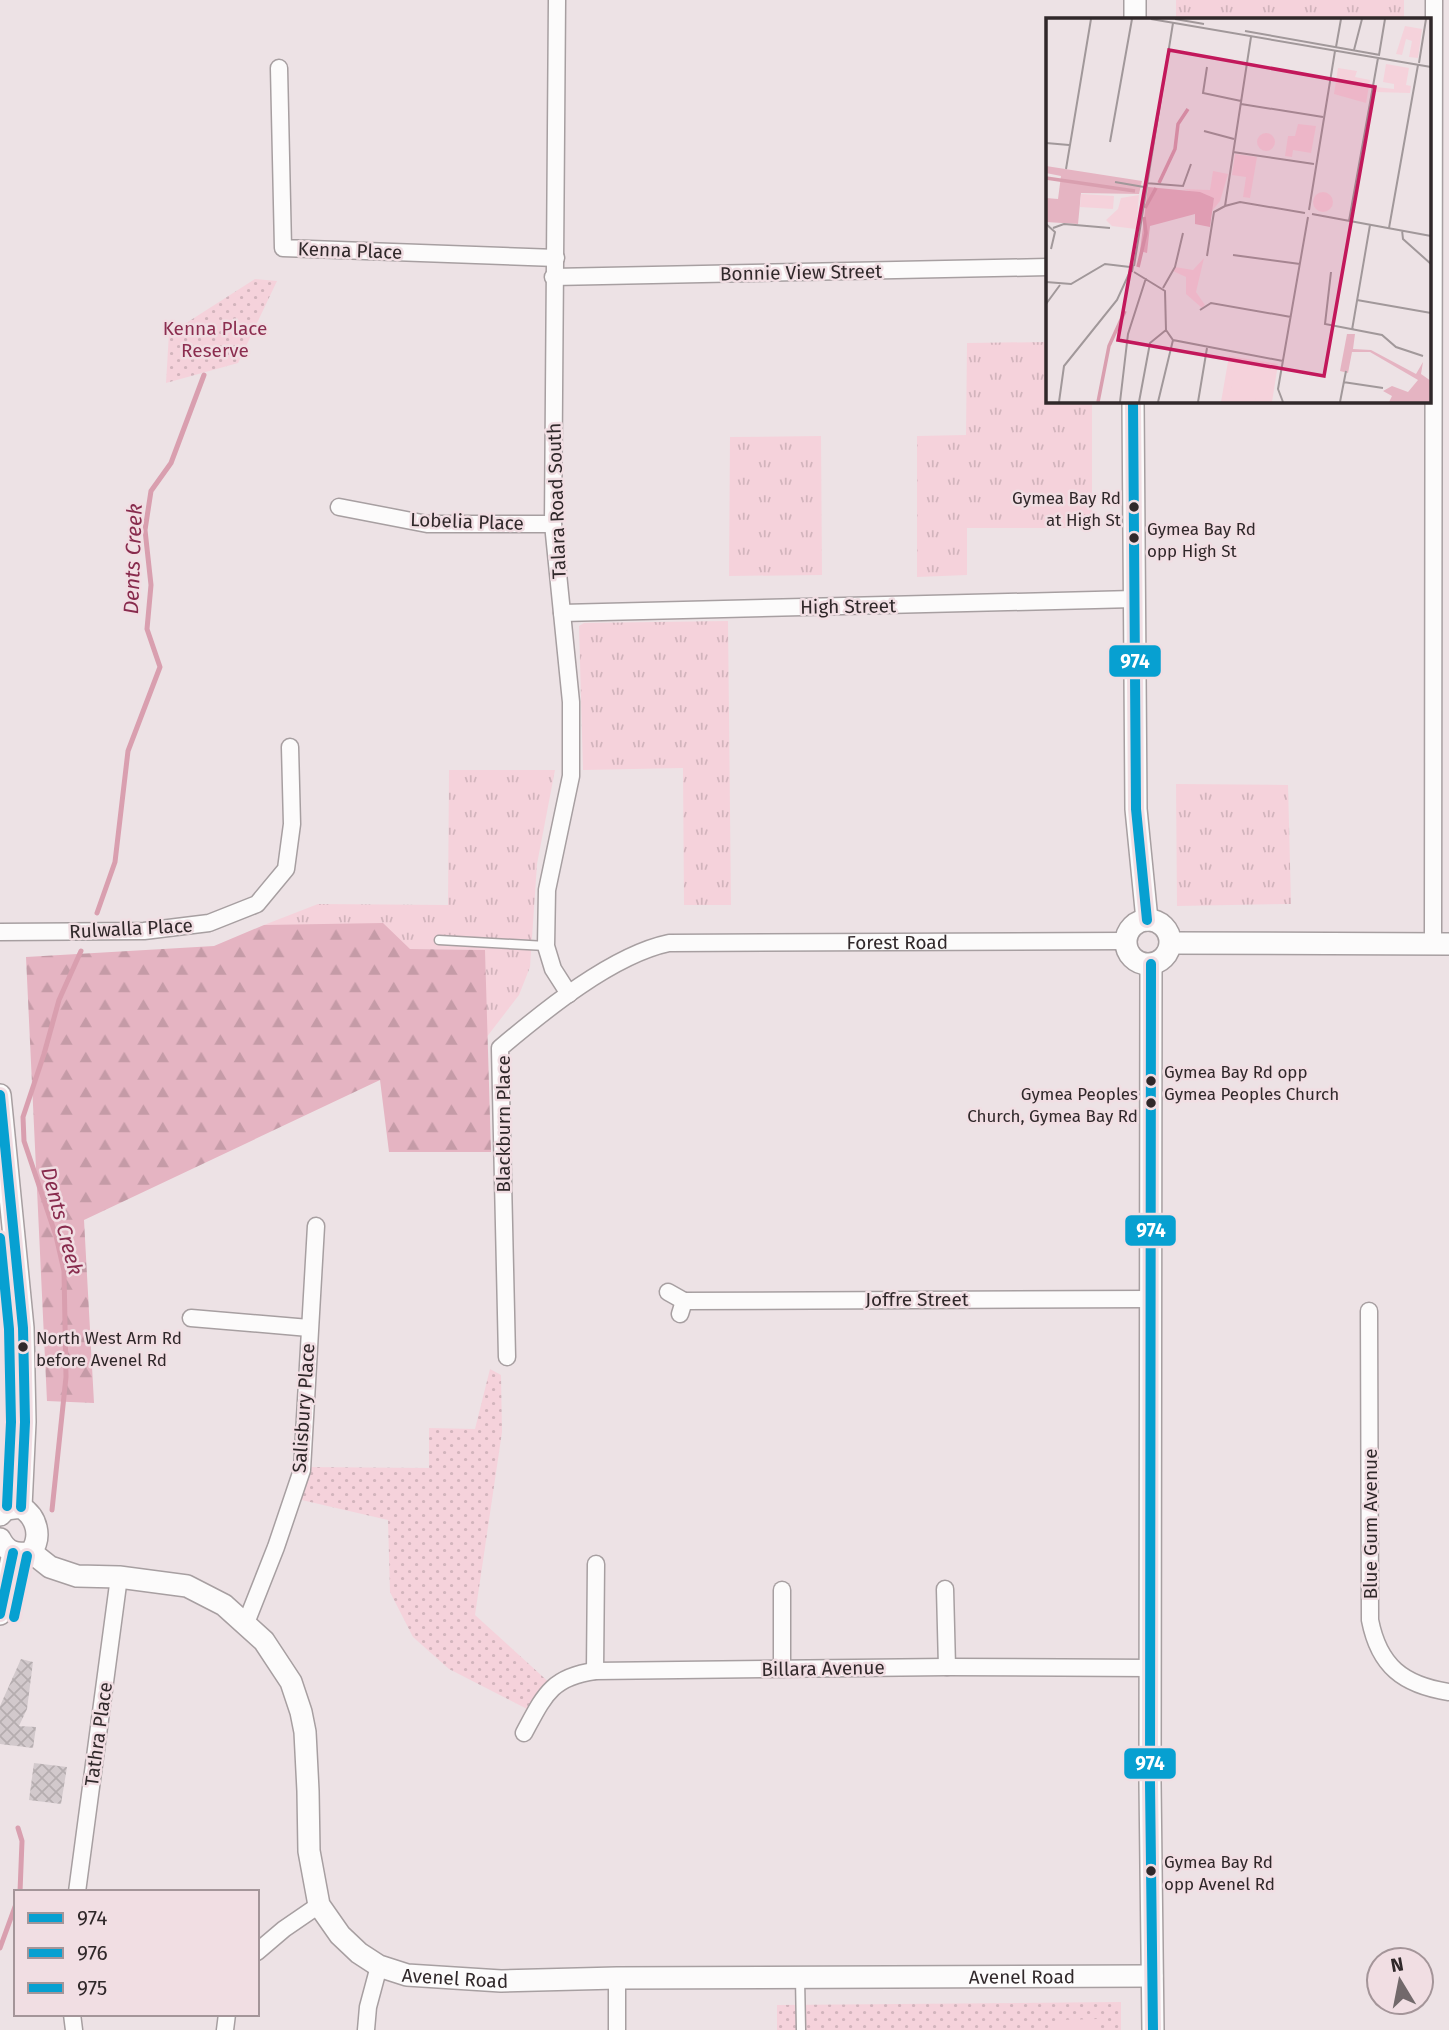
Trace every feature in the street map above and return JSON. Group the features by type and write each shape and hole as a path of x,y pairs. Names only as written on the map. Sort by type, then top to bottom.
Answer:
{"street":[{"name":"Talara Road South","path":"557,0 553,524 570,702 571,776 547,890 547,946 553,970 569,994"},
{"path":"1135,0 1135,18"},
{"path":"1171,943 1441,944 1434,0"},
{"name":"Kenna Place","path":"279,68 283,248 556,258"},
{"name":"Bonnie View Street","path":"553,277 1046,267"},
{"path":"1133,402 1136,809 1147,920"},
{"name":"Lobelia Place","path":"339,507 427,524 553,524"},
{"name":"High Street","path":"562,613 1134,599"},
{"name":"Rulwalla Place","path":"0,932 144,931 209,923 257,904 286,869 292,824 290,747"},
{"path":"1147,920 1166,929 1171,943 1162,960 1151,964 1136,961 1127,949 1126,941 1135,925 1147,920"},
{"name":"Forest Road","path":"669,943 1126,941"},
{"name":"Blackburn Place","path":"507,1357 500,1048 569,994 631,956 669,943"},
{"path":"1151,964 1150,1783 1153,2030"},
{"path":"0,1095 23,1328 25,1422 21,1507"},
{"name":"Salisbury Place","path":"246,1623 302,1470 316,1226"},
{"name":"Joffre Street","path":"668,1292 682,1307 1150,1298"},
{"name":"Blue Gum Avenue","path":"1369,1311 1370,1620 1373,1635 1379,1650 1396,1672 1411,1682 1432,1690 1449,1692"},
{"path":"191,1318 309,1328"},
{"path":"0,1515 6,1509 21,1507 31,1516 37,1534 36,1545 15,1548 0,1614"},
{"name":"Avenel Road","path":"15,1548 50,1567 77,1576 119,1577 187,1586 224,1605 264,1641 291,1682 301,1712 308,1791 309,1851 319,1905 340,1935 359,1953 379,1966 407,1975 500,1981 617,1978 1152,1976"},
{"path":"595,1671 596,1564"},
{"name":"Tathra Place","path":"77,1890 119,1577"},
{"path":"946,1589 947,1667"},
{"path":"782,1590 782,1669"},
{"name":"Billara Avenue","path":"524,1733 545,1694 560,1680 595,1671 947,1667 1152,1668"},
{"path":"259,1950 319,1905"},
{"path":"366,2030 368,2007 379,1966"},
{"path":"617,1978 617,2030"}],"lane":[{"path":"439,940 547,946"},
{"path":"800,1978 801,2030"}],"green space":[{"path":"1176,0 1404,0 1404,18 1176,18"},
{"name":"Kenna Place Reserve","path":"255,279 277,281 238,363 166,383 169,334"},
{"path":"1046,342 1046,402 1092,402 1092,528 967,528 967,575 917,577 917,436 966,435 967,343"},
{"path":"821,436 822,575 729,576 730,437"},
{"path":"728,621 731,905 684,905 683,768 583,770 579,626 584,623"},
{"path":"449,770 555,770 537,864 530,967 519,995 486,1038 485,950 410,949 264,925 318,904 448,905"},
{"path":"1176,784 1288,785 1291,904 1177,906"},
{"path":"383,923 410,949 485,950 491,1152 389,1152 380,1080 84,1220 94,1403 47,1401 26,957 214,946 264,925"},
{"path":"490,1369 501,1375 502,1432 475,1615 553,1686 535,1713 449,1669 413,1637 390,1592 388,1520 293,1498 302,1467 429,1468 429,1428 475,1429"},
{"path":"1121,2002 1121,2030 777,2030 777,2005"},
{"path":"1098,2019 1098,2030 1058,2030 1058,2020"}],"building":[{"path":"21,1659 33,1662 27,1709 19,1726 36,1727 33,1748 0,1744 0,1706"},
{"path":"34,1763 67,1767 61,1804 29,1800"}],"waterway":[{"name":"Dents Creek","path":"97,913 115,862 128,751 160,667 147,629 151,585 145,530 151,491 171,463 204,375"},
{"name":"Dents Creek","path":"52,1510 66,1377 64,1271 56,1236 24,1141 23,1117 59,1000 81,951"},
{"name":"Dents Creek","path":"18,1828 22,1841 20,1890"},
{"name":"Dents Creek","path":"0,1948 14,1910"}],"transit line":[{"name":"974","path":"1133,402 1136,809 1147,920"},
{"name":"974","path":"1151,964 1150,1783 1153,2030"},
{"name":"976","path":"0,1095 23,1328 25,1422 21,1507"},
{"name":"975","path":"0,1238 9,1329 11,1422 7,1506"},
{"name":"976","path":"0,1614 13,1553"},
{"name":"975","path":"14,1617 27,1556"}],"place":[{"name":"Gymea Bay Rd at High St","path":"1134,507"},
{"name":"Gymea Bay Rd opp High St","path":"1134,538"},
{"name":"Gymea Bay Rd opp Gymea Peoples Church","path":"1151,1081"},
{"name":"Gymea Peoples Church, Gymea Bay Rd","path":"1151,1103"},
{"name":"North West Arm Rd before Avenel Rd","path":"23,1347"},
{"name":"Gymea Bay Rd opp Avenel Rd","path":"1151,1871"}]}
